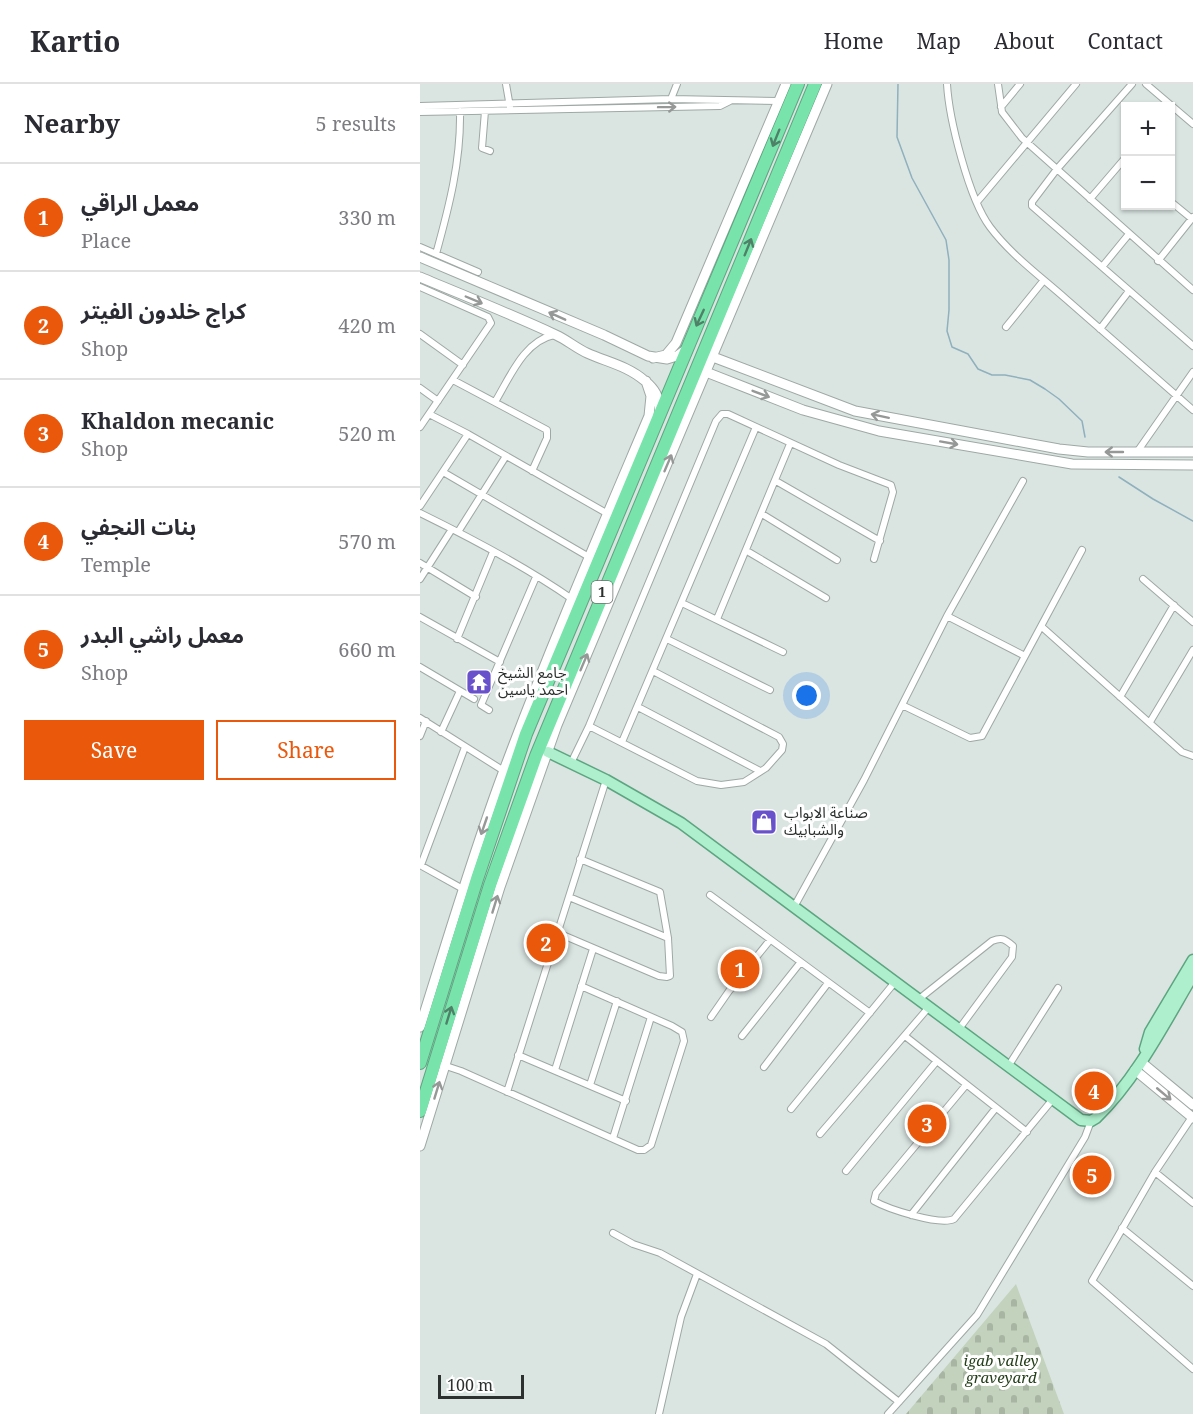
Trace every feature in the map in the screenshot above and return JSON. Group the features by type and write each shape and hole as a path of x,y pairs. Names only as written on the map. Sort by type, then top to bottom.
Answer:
{"highway":[{"name":"1","path":"420,1063 423,1030 477,879 496,805 534,704 629,475 687,348 706,290 798,84"},
{"name":"1","path":"420,1111 440,1064 490,885 740,280 815,84"},
{"path":"477,879 490,885"}],"main road":[{"path":"653,358 666,355 672,348 706,290 786,84"},
{"path":"652,489 713,357 740,280 827,84"},
{"path":"422,258 476,276 579,326 653,358 672,358 687,348"},
{"path":"422,258 426,266 420,276 555,334 585,352 631,371 646,381 657,395 660,405 658,415"},
{"path":"713,357 855,411 882,417 1041,447 1088,452 1193,452"},
{"path":"706,372 803,410 879,431 1055,462 1088,465 1193,465"},
{"path":"443,971 463,889 496,805 504,771 534,704 572,600 608,514 629,475 650,409 651,396 646,381"},
{"path":"803,410 808,394"},
{"path":"1150,465 1153,452"},
{"path":"543,756 572,763 681,823 1078,1118 1091,1121 1099,1116 1140,1062 1193,975"},
{"path":"420,1146 440,1064 500,887 516,825"},
{"path":"1140,1062 1150,1032 1193,960"},
{"path":"1140,1062 1193,1105"},
{"path":"1140,1062 1192,1117"}],"street":[{"path":"506,84 511,107"},
{"path":"670,99 677,84"},
{"path":"947,84 951,118 976,202 989,226 1044,280 1193,410"},
{"path":"998,84 1001,107 1006,118 1027,142 1158,261 1192,288"},
{"path":"1001,107 1020,84"},
{"path":"976,202 1076,84"},
{"path":"1132,84 1057,170 1032,202 1032,206 1193,346"},
{"path":"1146,84 1165,102"},
{"path":"420,112 485,111 511,107 670,99 779,101"},
{"path":"420,106 720,106 730,101"},
{"path":"1175,110 1193,124"},
{"path":"436,254 455,183 461,142 460,111"},
{"path":"485,111 482,148 490,151"},
{"path":"1090,199 1121,163"},
{"path":"1158,261 1192,218 1175,205"},
{"path":"1102,267 1129,234"},
{"path":"420,247 476,276"},
{"path":"1006,327 1044,280"},
{"path":"420,287 485,315 490,320 489,327 420,427"},
{"path":"1100,329 1129,291"},
{"path":"420,334 463,365"},
{"path":"495,402 529,349 538,341 555,334"},
{"path":"1137,452 1193,372"},
{"path":"453,380 547,430 547,438 532,471"},
{"path":"420,388 438,401"},
{"path":"429,414 608,514"},
{"path":"572,763 716,421 722,414 728,414 790,444 891,485 893,492 874,559"},
{"path":"622,742 756,427"},
{"path":"420,507 468,434"},
{"path":"717,619 790,444"},
{"path":"420,579 482,495 506,456"},
{"path":"443,472 590,557"},
{"path":"776,480 880,541"},
{"path":"794,907 948,616 1023,482"},
{"path":"420,513 493,552 572,600"},
{"path":"762,514 837,560"},
{"path":"902,705 970,738 979,738 986,730 1082,550"},
{"path":"747,551 826,598"},
{"path":"457,639 493,552"},
{"path":"420,563 476,597"},
{"path":"489,710 481,705 536,577"},
{"path":"1143,579 1193,622"},
{"path":"682,603 783,652"},
{"path":"1120,697 1174,605"},
{"path":"948,616 1025,656"},
{"path":"420,617 500,662"},
{"path":"1042,627 1182,752 1193,756"},
{"path":"667,639 770,690"},
{"path":"1150,722 1193,650"},
{"path":"420,667 474,699"},
{"path":"589,726 697,781 721,785 744,782 766,768 782,750 783,744 779,737 653,671"},
{"path":"441,732 460,691"},
{"path":"638,707 760,771"},
{"path":"420,736 423,719 504,771"},
{"path":"463,889 420,865 465,747"},
{"path":"507,1092 606,780"},
{"path":"558,933 593,949 669,976 668,938 660,892 580,859"},
{"path":"710,896 870,1013"},
{"path":"569,897 668,938"},
{"path":"919,999 992,941 998,938 1006,940 1013,946 1012,957 959,1029"},
{"path":"711,1017 770,940"},
{"path":"555,1070 593,949"},
{"path":"742,1036 800,963"},
{"path":"791,1109 895,982"},
{"path":"764,1067 828,983"},
{"path":"440,1064 638,1150 644,1150 651,1144 684,1041 682,1032 581,986"},
{"path":"1009,1065 1058,988"},
{"path":"590,1085 617,1001"},
{"path":"820,1134 930,1007"},
{"path":"613,1138 651,1017"},
{"path":"905,1036 995,1109 1027,1131"},
{"path":"518,1055 626,1101"},
{"path":"846,1171 936,1062"},
{"path":"966,1085 876,1193 874,1201 911,1215 948,1222 954,1219 1053,1099"},
{"path":"911,1215 995,1109"},
{"path":"1192,1117 1155,1172 1092,1281 1193,1369"},
{"path":"888,1414 977,1315 990,1297 1061,1173 1085,1137 1091,1121"},
{"path":"1155,1172 1193,1203"},
{"path":"1122,1228 1193,1286"},
{"path":"613,1233 633,1244 660,1253 826,1344 899,1402"},
{"path":"659,1414 681,1317 697,1274"}],"green space":[{"name":"igab valley graveyard","path":"1016,1284 1064,1414 906,1414"}],"waterway":[{"path":"898,84 897,137 912,178 946,240 949,260 947,331 952,347 968,354 978,369 992,375 1030,380 1045,389 1082,421 1085,437"},
{"path":"1119,477 1193,521"}],"place":[{"name":"جامع الشيخ احمد ياسين","path":"479,682"},
{"name":"صناعة الابواب والشبابيك","path":"764,822"},
{"name":"كراج خلدون الفيتر","path":"546,943"},
{"name":"معمل الراقي","path":"740,969"},
{"name":"بنات النجفي","path":"1094,1091"},
{"name":"Khaldon mecanic","path":"927,1124"},
{"name":"معمل راشي البدر","path":"1092,1175"}]}
